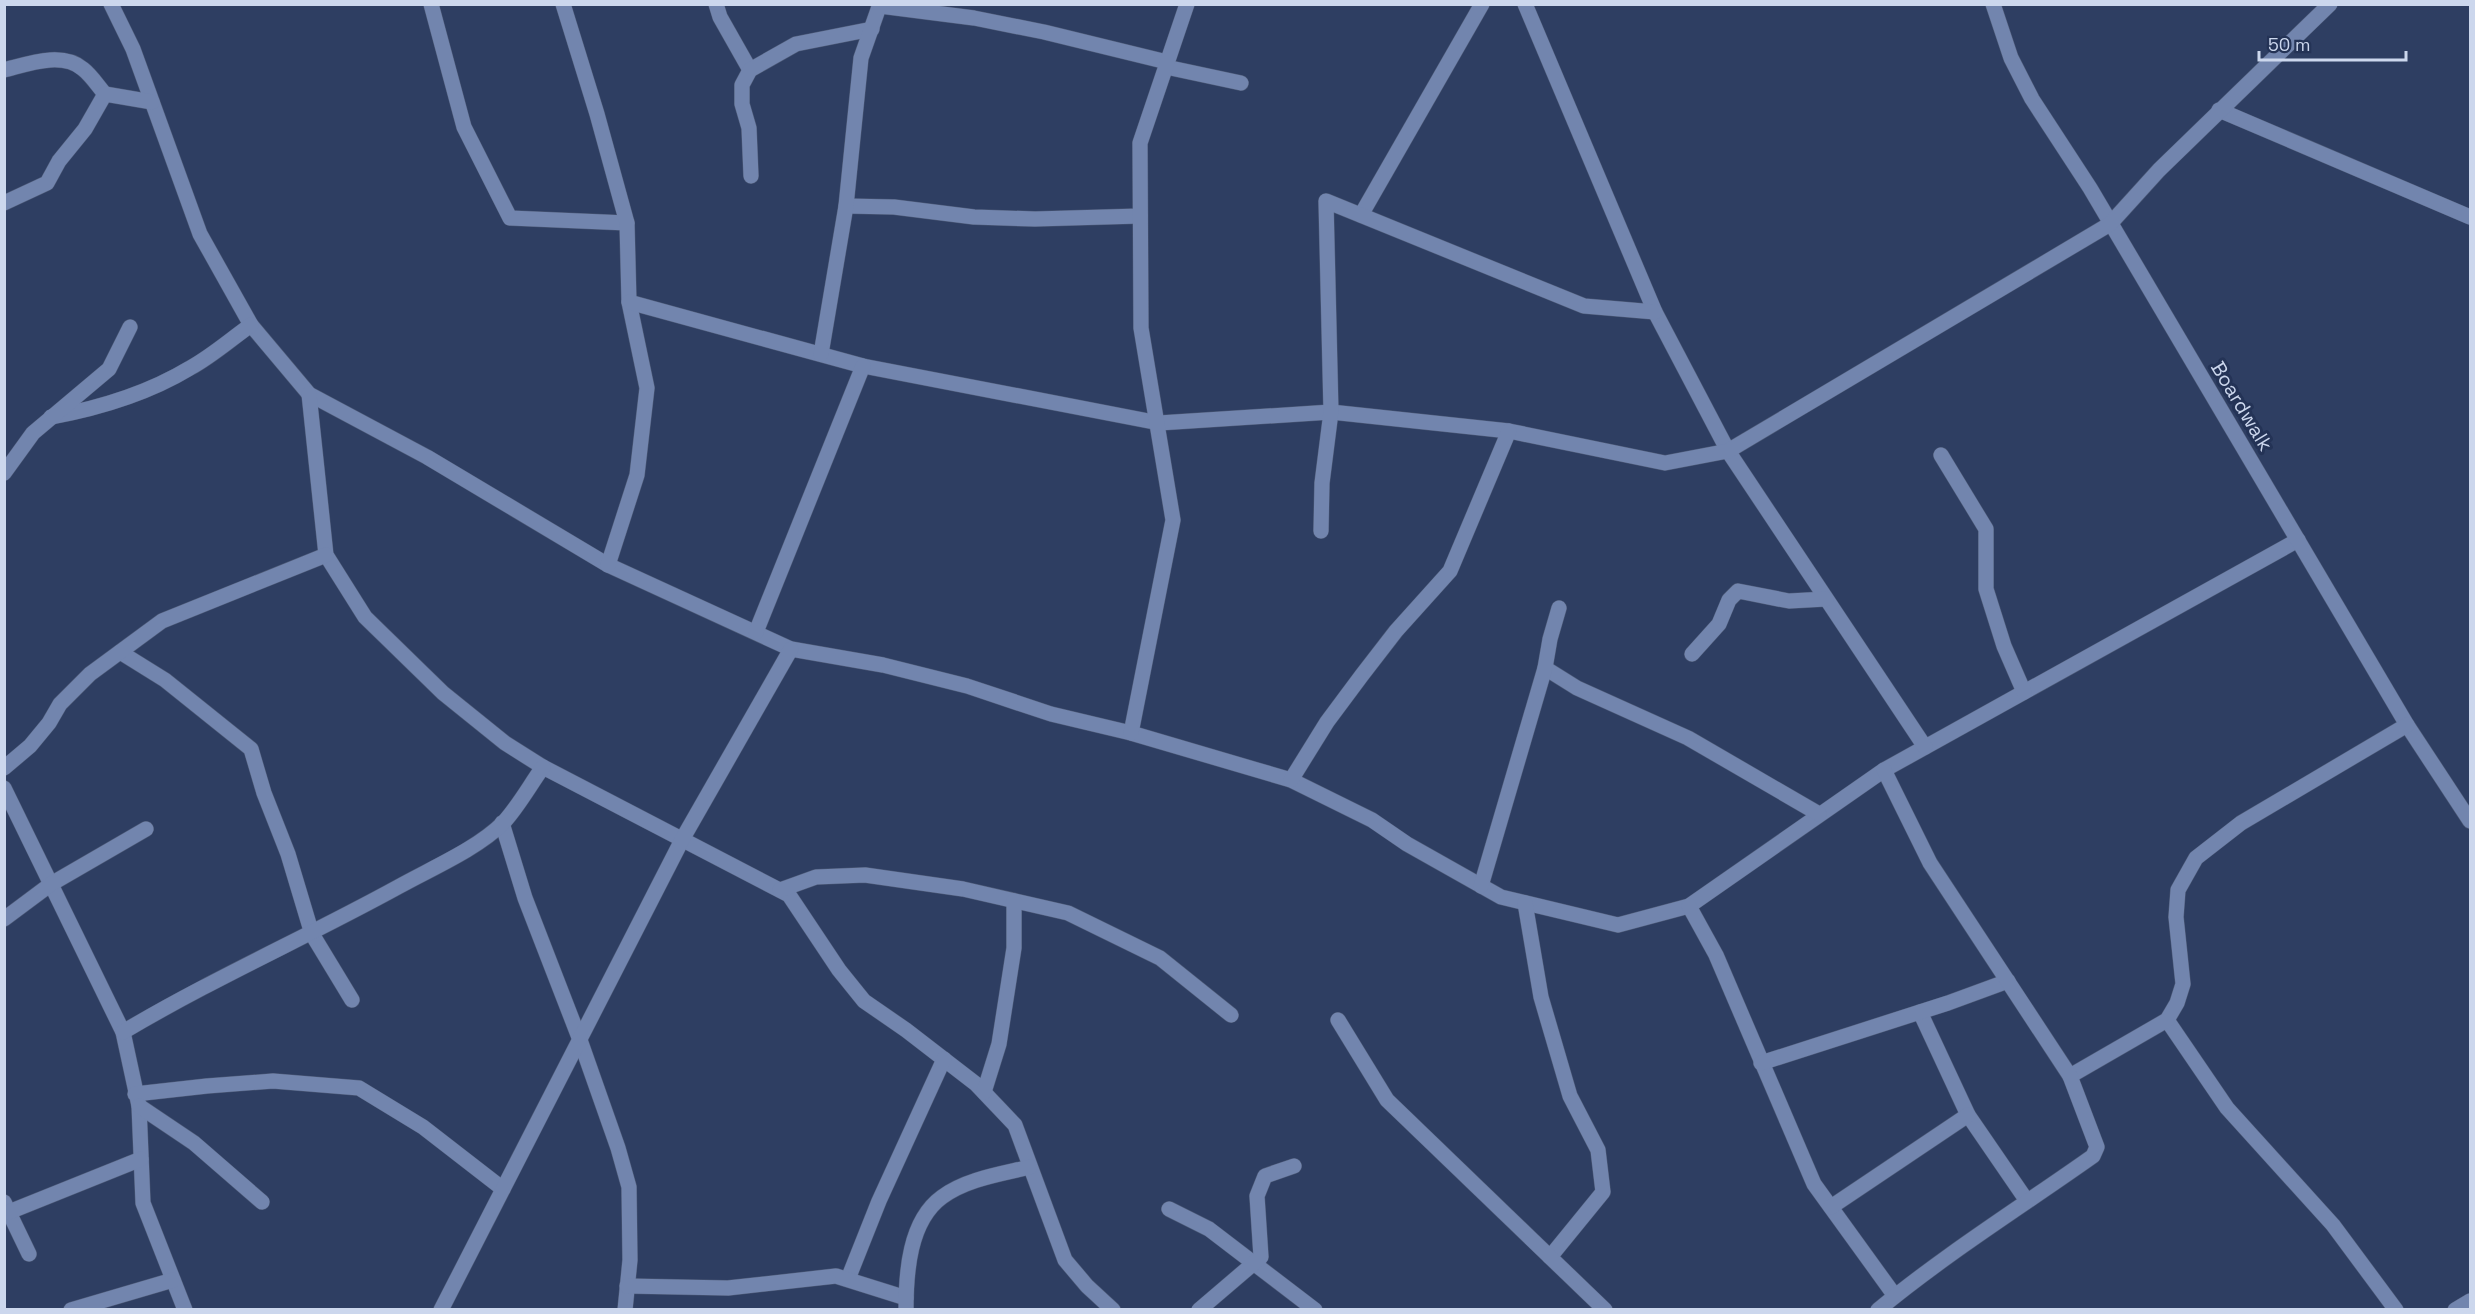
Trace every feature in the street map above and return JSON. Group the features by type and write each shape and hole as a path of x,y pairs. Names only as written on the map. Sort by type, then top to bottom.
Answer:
{"street":[{"path":"111,4 133,49 200,234 251,325 309,394 427,457 608,565 791,650 883,665 967,686 1051,714 1131,733 1291,780 1372,820 1407,844 1501,897 1525,903 1618,925 1689,906 1884,770 2298,540"},
{"path":"431,4 464,127 510,218 627,223"},
{"path":"563,4 627,223 629,302 647,388 637,475 608,565"},
{"path":"716,4 720,17 750,70"},
{"path":"1131,733 1173,520 1142,328 1140,143 1187,4"},
{"path":"1360,215 1482,4"},
{"path":"1525,4 1655,312 1728,451 1925,747"},
{"name":"Boardwalk","path":"1993,4 2002,36 2020,79 2068,152 2407,725 2470,821"},
{"path":"629,302 864,366 1159,423 1331,412 1509,431 1665,463 1728,451 2110,224 2159,170 2330,4"},
{"path":"821,354 846,206 861,58 880,5 974,18 1044,32 1241,83"},
{"path":"751,176 749,128 742,104 742,85 750,70 796,44 872,29"},
{"path":"4,70 34,62 63,60 82,68 105,94 152,102"},
{"path":"4,203 47,183 59,161 85,129 105,94"},
{"path":"2219,110 2470,217"},
{"path":"1321,531 1322,483 1331,412 1326,201 1584,306 1655,312"},
{"path":"846,206 894,207 974,216 1035,219 1140,216"},
{"path":"51,417 96,409 143,392 191,368 251,325"},
{"path":"4,473 33,433 109,369 130,327"},
{"path":"756,632 864,366"},
{"path":"309,394 326,555 365,617 443,693 505,743 543,767 789,895 839,970 864,1001 944,1059 984,1092 1015,1125 1065,1260 1087,1287 1113,1310"},
{"path":"1291,780 1327,722 1362,675 1396,631 1450,571 1509,431"},
{"path":"1941,455 1986,529 1986,589 2004,646 2024,692"},
{"path":"4,768 30,746 49,723 60,704 90,674 162,621 326,555"},
{"path":"1692,654 1719,624 1729,600 1738,591 1789,601 1826,599"},
{"path":"1481,886 1545,668 1559,608"},
{"path":"441,1310 683,838 791,650"},
{"path":"120,652 165,680 251,749 264,793 288,854 312,934 352,1000"},
{"path":"1545,668 1577,688 1688,738 1819,814"},
{"path":"2070,1077 2166,1020 2177,1004 2183,984 2176,917 2178,890 2196,858 2241,822 2407,725"},
{"path":"123,1032 248,962 312,934 466,850 502,823 543,767"},
{"path":"1878,1310 1979,1233 2093,1156 2097,1147 2070,1077 1930,863 1884,770"},
{"path":"4,788 123,1032 137,1100 143,1203 185,1310"},
{"path":"502,823 525,898 580,1040 618,1148 629,1187 630,1225 625,1310"},
{"path":"4,920 51,884 146,829"},
{"path":"780,890 816,877 865,875 963,889 1068,913 1160,958 1232,1015"},
{"path":"984,1092 999,1044 1014,948 1014,901"},
{"path":"1525,903 1541,997 1570,1096 1598,1150 1603,1192 1550,1257"},
{"path":"1689,906 1716,955 1814,1184 1895,1296"},
{"path":"1761,1063 2008,981"},
{"path":"1920,1012 1968,1115 2027,1201"},
{"path":"1338,1020 1387,1100 1605,1310"},
{"path":"2166,1020 2227,1108 2333,1225 2396,1310"},
{"path":"848,1279 879,1201 944,1059"},
{"path":"137,1100 207,1086 273,1082 358,1088 423,1127 503,1189"},
{"path":"137,1100 194,1143 262,1202"},
{"path":"1831,1207 1968,1115"},
{"path":"29,1254 7,1207 141,1159"},
{"path":"1199,1310 1261,1257 1257,1196 1265,1176 1294,1166"},
{"path":"627,1286 728,1288 836,1276 906,1304 912,1246 925,1216 940,1198 960,1187 986,1178 1030,1167"},
{"path":"1169,1209 1209,1229 1315,1310"},
{"path":"71,1310 172,1280"},
{"path":"2455,1310 2470,1301"}]}
